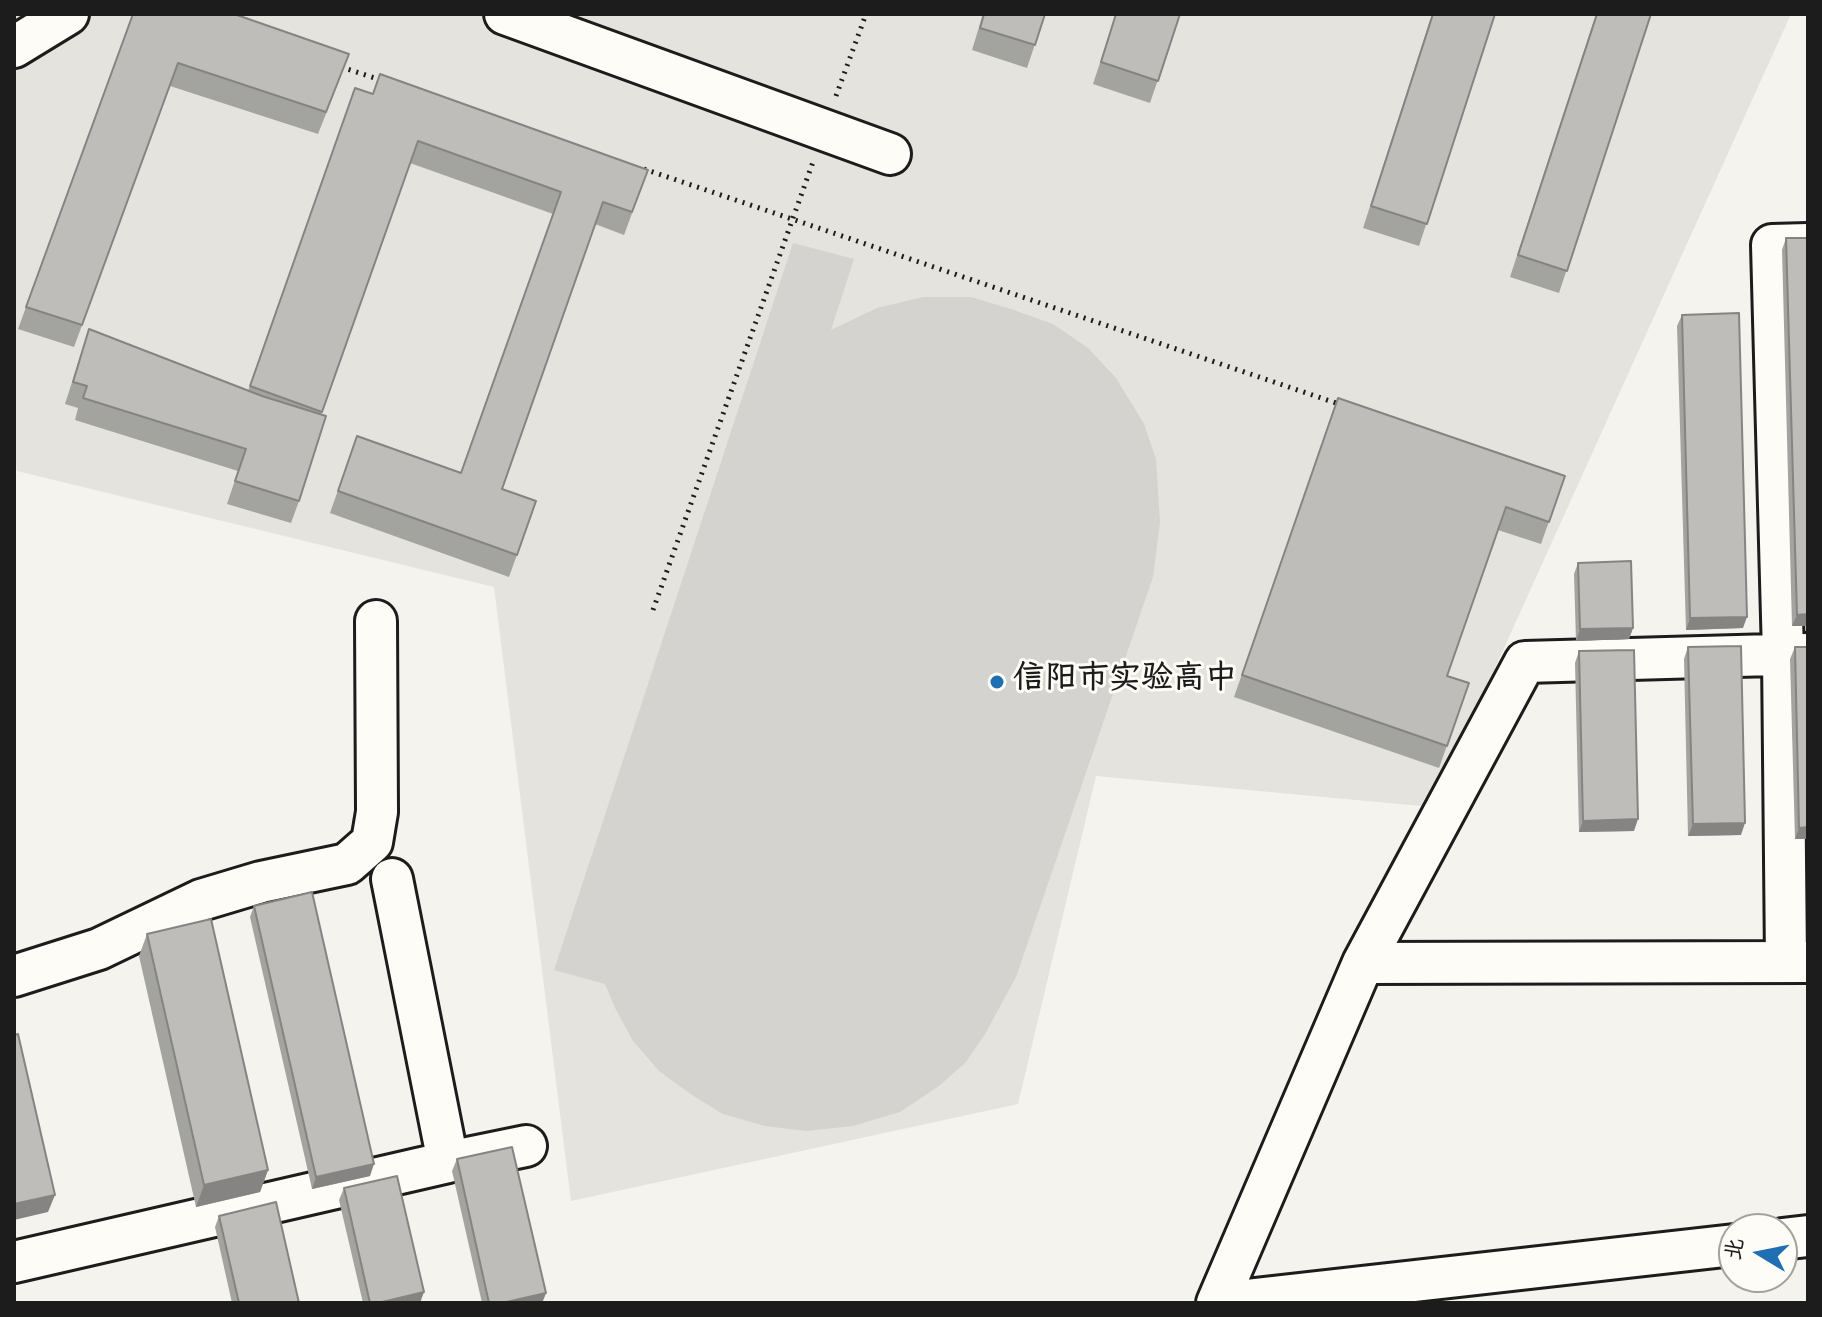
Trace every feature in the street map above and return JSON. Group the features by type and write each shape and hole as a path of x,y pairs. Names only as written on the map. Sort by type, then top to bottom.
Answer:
{"street":[{"path":"14,47 68,14"},
{"path":"505,14 890,154"},
{"path":"1363,963 1797,961 1796,654 1772,245 1808,244"},
{"path":"14,976 99,949 201,900 261,882 347,864 372,842 377,812 376,621"},
{"path":"1718,1247 1218,1303 1363,963 1525,662 1796,654"},
{"path":"392,879 448,1162"},
{"path":"14,1262 526,1146"}],"path":[{"path":"653,610 866,14"},
{"path":"330,63 390,83"},
{"path":"643,169 1346,407"}],"shaded area":[{"name":"信阳市实验高中","path":"14,14 1791,14 1432,807 1096,776 1018,1104 571,1201 494,587 17,471 14,453"},
{"path":"793,243 854,259 831,330 877,308 923,297 971,297 1053,324 1088,348 1116,378 1144,424 1156,459 1160,522 1153,577 1016,977 985,1034 966,1062 939,1086 900,1112 853,1126 806,1131 765,1126 723,1114 692,1095 659,1071 633,1041 605,984 554,970"}],"building":[{"path":"133,14 234,14 349,54 326,112 178,63 82,325 26,307"},
{"path":"984,14 1045,14 1035,45 980,28"},
{"path":"1116,14 1180,14 1158,81 1101,62"},
{"path":"1433,14 1495,14 1427,224 1371,206"},
{"path":"1597,14 1651,14 1567,271 1518,255"},
{"path":"380,74 648,170 632,212 603,202 502,489 536,501 517,555 338,491 357,436 461,473 561,192 418,141 322,412 250,386 355,88 373,94"},
{"path":"1786,238 1808,238 1808,614 1797,615"},
{"path":"1739,313 1747,617 1690,618 1682,315"},
{"path":"89,329 262,396 326,416 299,501 235,481 246,449 83,398 87,386 73,382"},
{"path":"1338,398 1565,476 1549,522 1506,507 1447,676 1469,683 1447,746 1242,675"},
{"path":"1631,561 1633,628 1580,629 1578,563"},
{"path":"1741,646 1745,823 1693,824 1688,647"},
{"path":"1795,647 1808,647 1808,827 1799,828"},
{"path":"1634,650 1638,819 1583,821 1579,651"},
{"path":"312,892 374,1164 316,1177 254,906"},
{"path":"211,919 268,1170 204,1185 147,934"},
{"path":"18,1034 55,1195 14,1204 14,1035"},
{"path":"512,1147 546,1293 489,1303 457,1159"},
{"path":"397,1176 424,1292 370,1303 344,1188"},
{"path":"276,1202 299,1303 239,1303 219,1216"}],"place":[{"name":"信阳市实验高中","path":"997,682"}]}
